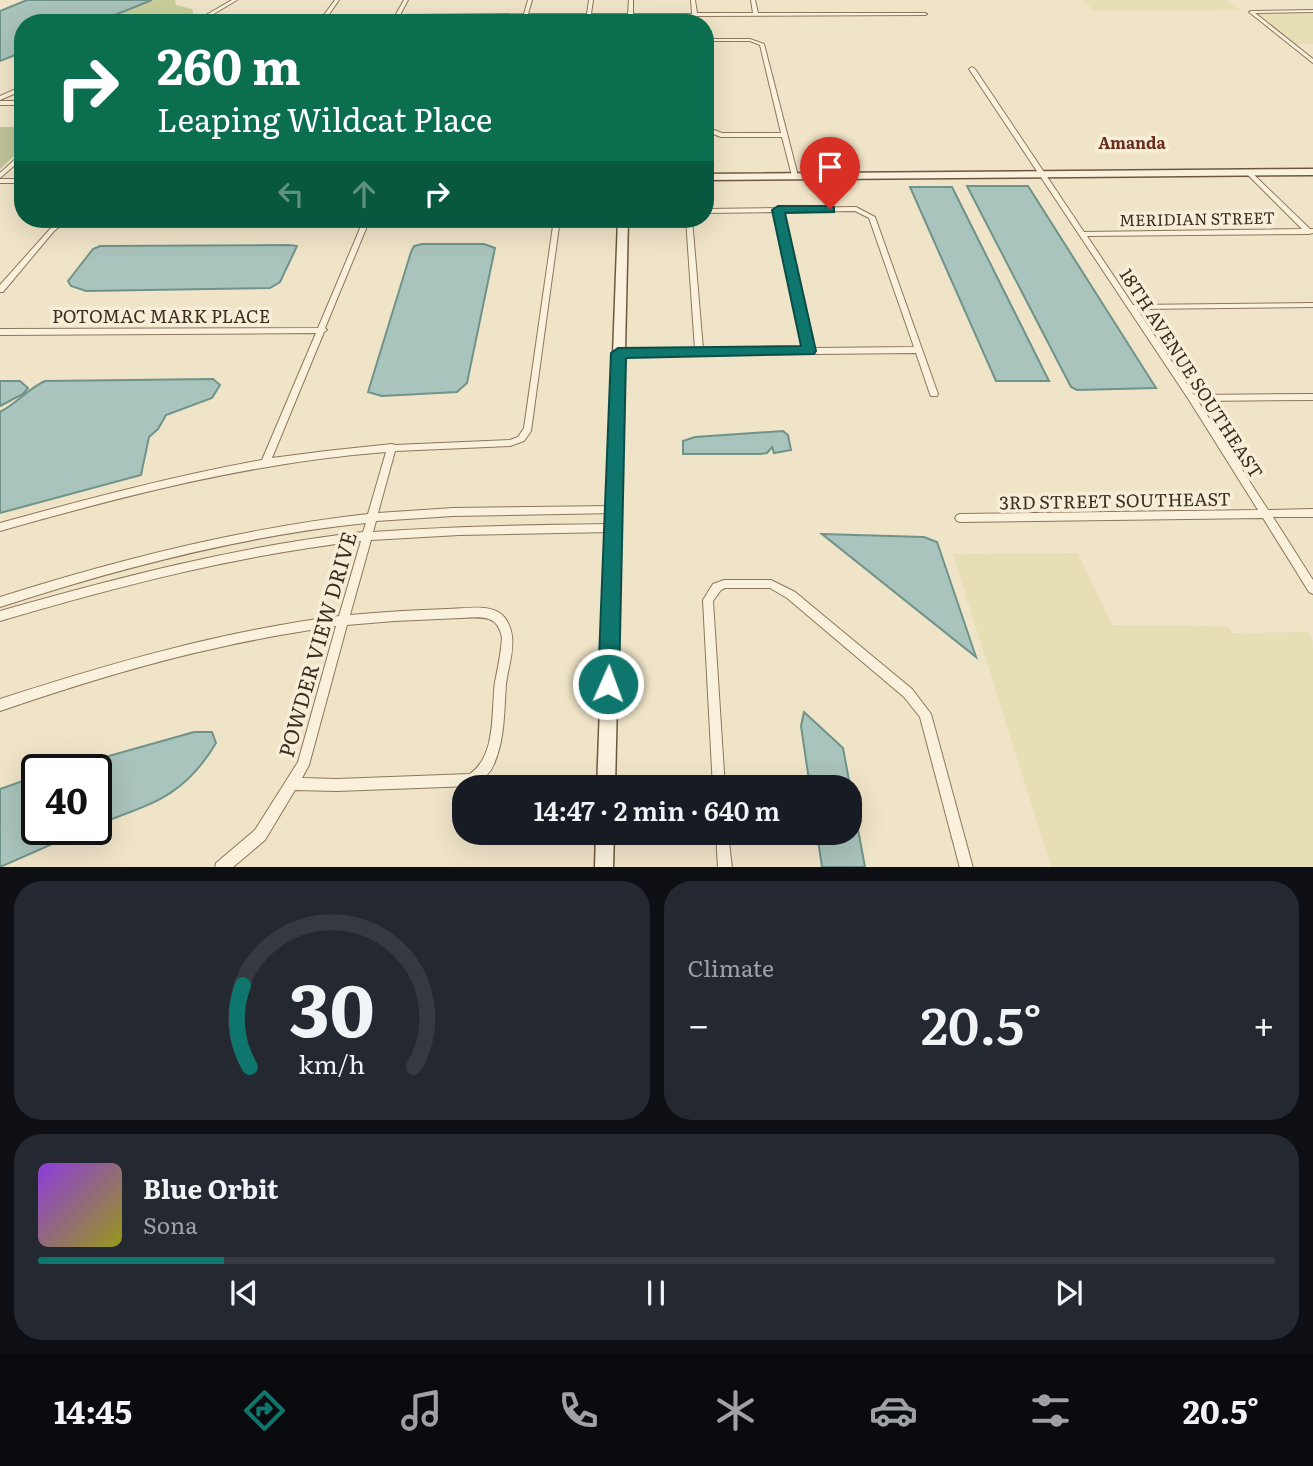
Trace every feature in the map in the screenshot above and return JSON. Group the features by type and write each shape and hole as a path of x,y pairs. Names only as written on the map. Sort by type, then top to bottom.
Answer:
{"street":[{"path":"210,14 235,0"},
{"path":"753,0 756,15"},
{"path":"1313,11 1251,12 1313,61"},
{"path":"714,15 925,14"},
{"path":"714,40 750,40 762,44 795,176"},
{"name":"18TH AVENUE SOUTHEAST","path":"972,69 1192,398 1313,589"},
{"path":"714,132 722,135 785,135"},
{"path":"1,181 14,165"},
{"path":"1248,172 1311,233"},
{"path":"714,177 1313,172"},
{"path":"714,211 856,209 872,218 934,394"},
{"path":"778,210 809,351"},
{"path":"0,290 55,228"},
{"path":"266,462 363,228"},
{"path":"0,527 134,490 266,462 392,447 510,443 521,439 528,429 555,228"},
{"path":"606,775 612,510 623,228"},
{"path":"690,228 699,352"},
{"name":"MERIDIAN STREET","path":"1082,234 1311,233"},
{"path":"1131,307 1313,305"},
{"name":"POTOMAC MARK PLACE","path":"0,332 323,330"},
{"path":"618,353 918,349"},
{"path":"1192,398 1313,397"},
{"name":"POWDER VIEW DRIVE","path":"220,867 260,835 294,784 303,765 392,447"},
{"path":"0,602 60,582 177,551 272,532 371,518 437,513 612,510"},
{"name":"3RD STREET SOUTHEAST","path":"960,518 1313,513"},
{"path":"0,616 205,561 366,536 434,531 612,528"},
{"path":"718,775 709,600 717,587 724,584 771,584 791,595 918,702 932,730 967,867"},
{"path":"0,705 69,681 160,656 247,637 343,621 430,614 496,616 502,622 507,642 490,757 485,769 472,780 294,784"},
{"path":"604,867 605,845"},
{"path":"723,845 725,867"}],"shaded area":[{"path":"1083,0 1227,0 1240,10 1094,11"},
{"path":"1313,12 1313,44 1294,44 1254,13"},
{"path":"1078,553 1112,625 1227,626 1232,633 1307,632 1313,641 1313,867 1051,867 953,554"}],"green space":[{"path":"155,0 175,0 176,5 192,9 193,14 118,14"},
{"path":"0,127 14,127 14,156 0,169"}],"water":[{"path":"27,0 152,0 117,14 14,14 14,56 0,61 0,11"},
{"path":"967,186 1028,186 1156,388 1077,390 1071,387"},
{"path":"910,187 952,187 1049,381 996,381"},
{"path":"484,244 495,248 467,383 457,392 382,396 368,392 411,252 414,246"},
{"path":"100,246 297,246 280,282 270,288 86,291 71,286 68,281 93,249"},
{"path":"213,379 220,385 212,398 166,415 158,429 149,437 141,475 0,513 0,412 39,384 45,381"},
{"path":"0,381 20,381 28,388 23,394 0,406"},
{"path":"783,431 788,435 791,450 774,453 772,447 767,453 761,454 683,454 683,441 695,437"},
{"path":"822,534 924,537 937,542 976,657"},
{"path":"804,712 843,748 848,775 808,775 801,726"},
{"path":"194,732 212,732 216,743 204,761 178,787 150,804 112,819 112,755"},
{"path":"21,782 21,845 50,845 0,867 0,789"},
{"path":"819,845 861,845 865,867 822,867"}],"district":[{"name":"Amanda","path":"1132,142"}],"route":[{"path":"608,684 618,353 809,351 778,210 830,209"}]}
